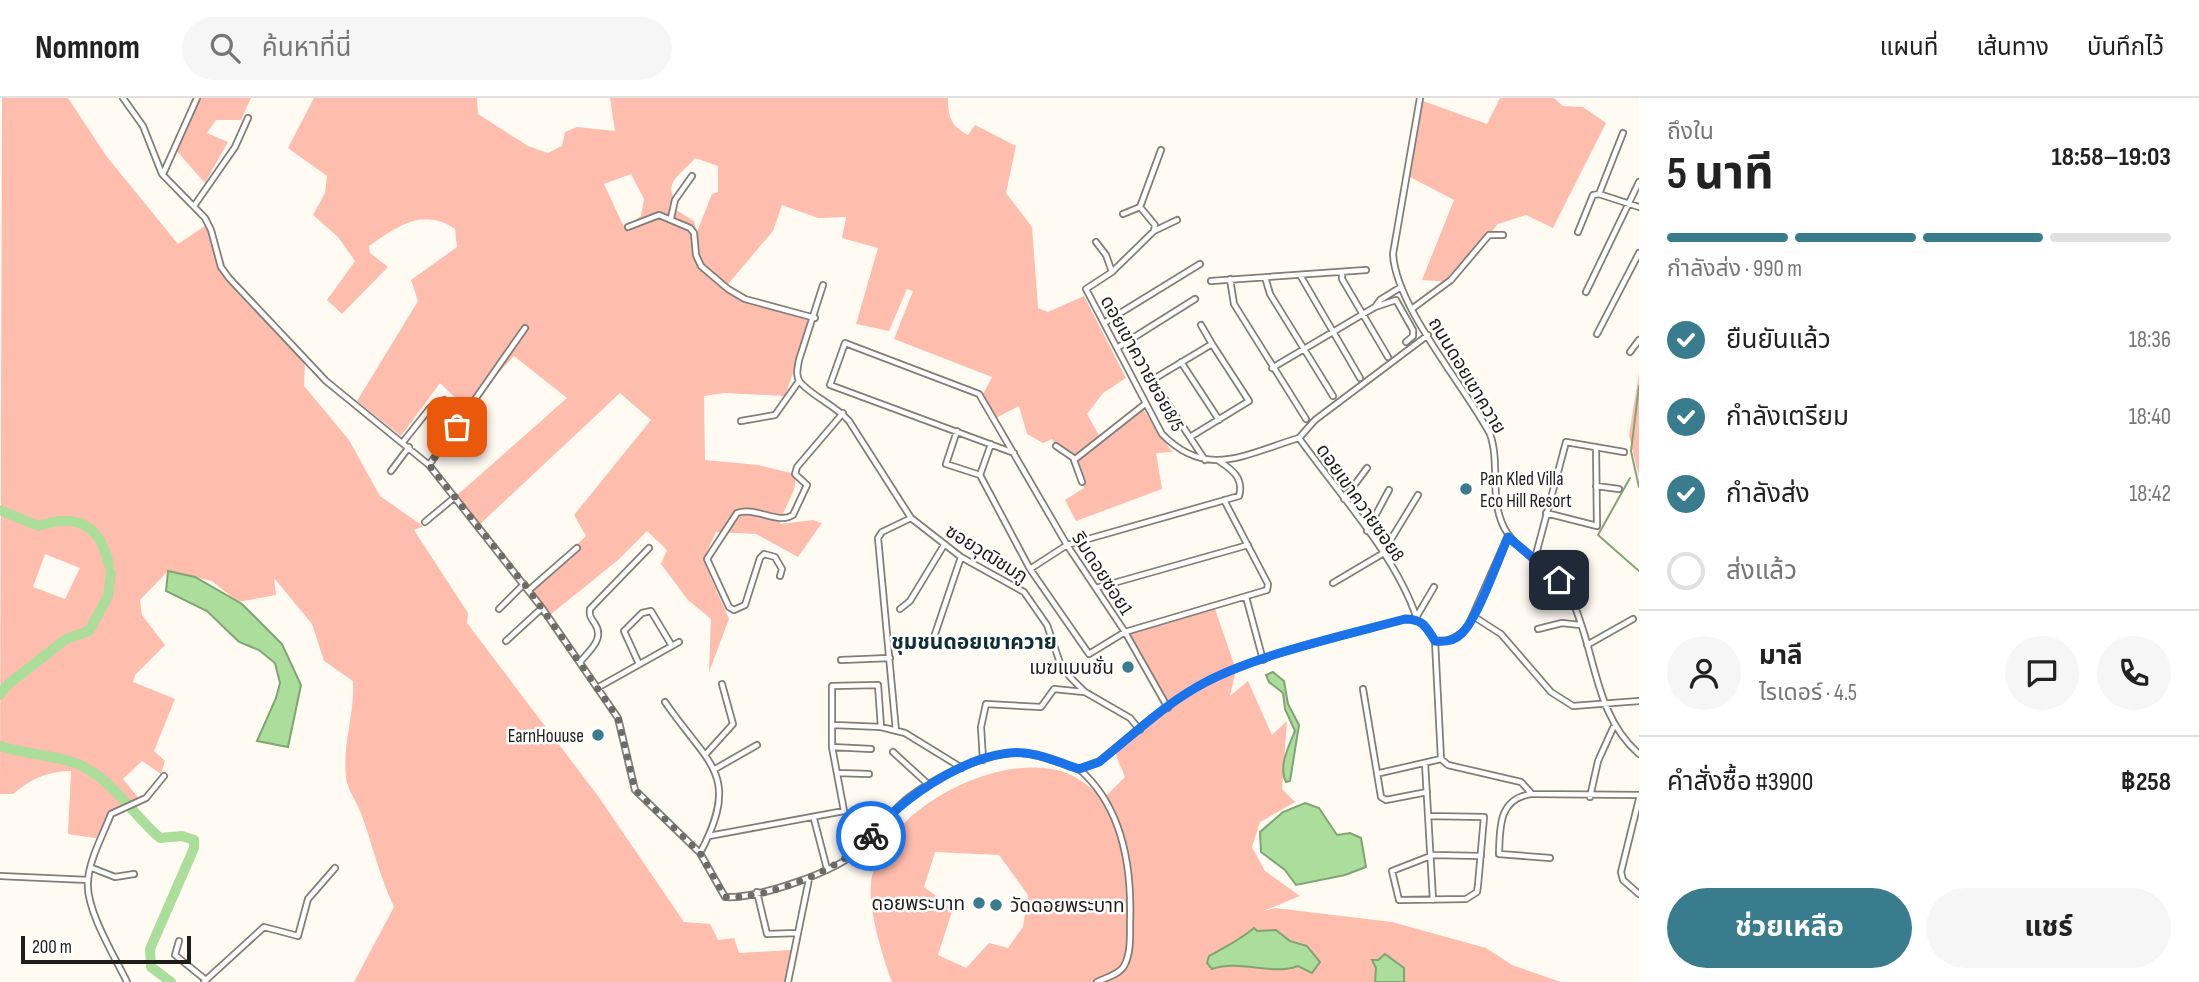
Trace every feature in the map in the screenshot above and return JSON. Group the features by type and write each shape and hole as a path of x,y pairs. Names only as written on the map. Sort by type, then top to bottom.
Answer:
{"street":[{"path":"123,98 143,126 162,174 194,206 211,230 221,267 237,288 326,382 429,465 529,590 618,718 624,732 635,790 700,853 725,897 809,879 859,850 908,798 929,785 983,760 1010,753 1026,754 1079,769 1103,795 1129,866 1130,916 1126,961 1120,971 1097,982"},
{"path":"162,174 197,98"},
{"name":"ถนนดอยเขาควาย","path":"1420,98 1393,254 1401,287 1490,434 1495,447 1499,515 1508,537"},
{"path":"194,206 235,147 248,118"},
{"path":"1599,194 1623,133"},
{"path":"1123,214 1140,206 1161,150"},
{"path":"671,218 675,200 692,176"},
{"path":"1586,292 1639,181"},
{"path":"1578,232 1593,195 1599,194 1639,207"},
{"path":"1140,206 1155,225 1154,230"},
{"path":"628,227 649,217 659,215 671,218 690,228 701,265 728,289 745,299 815,318"},
{"path":"1096,242 1106,255 1112,272 1154,230 1177,220"},
{"path":"1413,308 1451,281 1489,234 1503,235"},
{"path":"1597,334 1639,253"},
{"path":"1104,323 1200,264"},
{"path":"1211,281 1366,270"},
{"name":"ดอยเขาควายซอย8/5","path":"1112,272 1086,289 1162,434 1178,450 1205,460 1219,461 1299,438"},
{"path":"1342,272 1342,279 1388,357"},
{"path":"1300,275 1360,378"},
{"path":"1265,277 1270,295 1333,396"},
{"path":"1230,279 1234,304 1306,419"},
{"path":"741,421 775,415 799,381 799,360 815,318 823,285"},
{"path":"1375,307 1380,300 1401,287"},
{"path":"1117,348 1195,299"},
{"path":"1272,368 1362,314 1396,300 1413,330 1413,336 1406,342"},
{"path":"1190,437 1248,401 1201,325"},
{"path":"429,465 525,328"},
{"name":"ดอยเขาควายซอย8","path":"1428,335 1315,420 1299,438 1367,531 1410,596 1417,618 1425,624 1435,641"},
{"path":"1630,352 1639,340"},
{"name":"ริมดอยซอย1","path":"957,431 830,385 845,343 979,394 1067,545 1125,632 1168,708"},
{"path":"1205,460 1152,380 1212,344"},
{"path":"1181,362 1219,420"},
{"name":"ซอยวุฒิชมภู","path":"799,381 843,413 911,519 961,557 1024,592 1047,625 1059,663 1085,692 1130,718 1140,730"},
{"path":"403,442 426,412 444,400"},
{"path":"1082,482 1074,463 1075,459 1145,404"},
{"path":"780,576 782,569 775,557 764,554 760,558 746,605 734,610 729,607 707,559 737,513 745,510 785,519 793,515 807,485 795,474 797,467 843,413"},
{"path":"1014,453 957,431 946,464 981,475 1030,569 1089,654 1125,632 1267,590 1268,584 1224,500"},
{"path":"1535,558 1566,442 1625,452"},
{"path":"981,475 991,444"},
{"path":"1056,446 1075,459"},
{"path":"391,471 409,447"},
{"path":"1546,513 1597,526 1596,447"},
{"path":"1030,569 1067,545 1238,496 1241,488 1238,477 1219,461"},
{"path":"1344,499 1367,468"},
{"path":"1596,486 1619,489"},
{"path":"1367,531 1389,490"},
{"path":"1333,583 1382,554 1418,495"},
{"path":"425,522 455,497"},
{"path":"896,732 878,538 882,532 911,519"},
{"path":"1532,794 1521,782 1474,773 1448,765 1441,759 1435,641 1444,642 1460,636 1473,616 1508,537 1559,580 1572,601 1614,727 1639,754"},
{"path":"900,609 910,601 944,545"},
{"path":"1096,588 1248,545"},
{"path":"529,590 577,548"},
{"path":"580,662 600,637 590,609 649,548"},
{"path":"932,643 961,557"},
{"path":"499,609 524,584"},
{"path":"1079,769 1099,762 1209,680 1263,660 1417,618 1434,587"},
{"path":"1246,597 1263,660"},
{"path":"506,641 542,608"},
{"path":"639,664 624,631 642,613 651,611 672,646"},
{"path":"1473,616 1501,635 1551,692 1573,706 1639,701"},
{"path":"1587,645 1633,619"},
{"path":"1538,629 1562,623 1580,625"},
{"path":"597,688 680,642"},
{"path":"841,660 890,658"},
{"path":"705,755 733,724 722,684"},
{"path":"709,836 814,819 844,811 832,747 832,686 878,685 881,727"},
{"path":"1363,689 1383,799 1427,792"},
{"path":"983,760 981,727 986,704 1041,707 1054,690 1085,692"},
{"path":"665,702 715,769 721,782 721,794 709,836 700,853"},
{"path":"834,725 881,727 905,733 963,769"},
{"path":"1590,797 1598,761 1614,727"},
{"path":"715,769 757,744"},
{"path":"832,747 871,749"},
{"path":"893,752 929,785"},
{"path":"1380,773 1441,759"},
{"path":"1425,763 1433,900"},
{"path":"838,773 869,774"},
{"path":"127,982 101,927 88,892 88,880 111,814 146,798 164,776"},
{"path":"1550,859 1499,854 1500,826 1505,808 1517,798 1532,794 1639,797 1621,872 1623,880 1639,894"},
{"path":"1428,816 1484,817 1481,856 1475,895 1433,900 1399,900 1392,872 1438,855 1481,856"},
{"path":"814,819 827,869"},
{"path":"92,867 115,877 134,874"},
{"path":"179,941 175,956 205,981 264,927 298,936 308,899 335,868"},
{"path":"0,876 88,880"},
{"path":"788,982 809,879"},
{"path":"757,892 767,934 798,933"}],"shaded area":[{"path":"2,98 68,98 107,157 178,244 208,224 221,267 305,360 304,386 349,440 380,496 423,526 414,530 468,613 467,623 598,796 684,922 710,924 718,940 734,938 739,953 790,950 788,982 354,982 394,907 347,782 345,765 353,681 324,661 312,624 274,578 276,595 238,602 212,581 168,571 140,600 142,615 165,645 135,675 133,682 175,699 154,751 165,761 161,774 142,761 123,779 141,801 110,814 101,839 68,834 71,771 47,774 13,794 0,794","holes":["45,554 80,568 65,599 33,587"]},
{"path":"197,98 251,98 241,120 216,120 207,133 228,142 205,183 174,148"},
{"path":"314,98 477,98 478,114 528,146 548,153 562,146 565,132 577,127 615,131 610,98 948,98 952,120 962,132 968,135 975,125 1016,146 1006,193 1032,227 1038,308 1048,312 1084,296 1126,378 1103,393 1087,414 1101,439 1075,459 1056,446 1052,439 1043,443 1027,434 1019,406 994,419 981,398 992,377 894,339 913,291 907,289 889,331 856,324 878,248 842,238 846,217 818,218 782,205 773,231 723,290 743,300 806,319 810,323 785,396 724,393 704,396 705,460 758,465 795,474 793,493 780,524 813,520 822,523 798,557 756,534 716,532 703,560 729,619 709,672 711,619 688,600 661,564 667,550 647,531 618,560 550,615 531,588 586,536 574,515 651,420 620,393 478,526 455,497 567,398 514,356 466,408 440,383 401,436 357,401 418,301 411,280 457,247 455,229 432,220 410,222 369,246 370,253 388,267 342,314 327,300 355,261 338,237 313,215 325,193 327,176 288,148","holes":["695,158 718,166 718,192 712,194 697,232 694,221 673,208 675,200 672,193 676,177","631,174 644,199 641,216 624,227 604,184"]},
{"path":"1500,98 1554,98 1563,106 1583,107 1606,123 1553,228 1526,215 1498,224 1450,282 1422,280 1454,200 1410,177 1423,101 1487,124"},
{"path":"1639,373 1639,477 1629,435"},
{"path":"1143,409 1172,452 1156,453 1162,489 1076,521 1065,500 1084,488 1075,463"},
{"path":"168,571 195,577 242,604 282,644 301,685 288,747 257,741 280,683 275,663 259,650 239,642 207,611 166,591"},
{"path":"1214,606 1236,670 1230,696 1248,681 1272,735 1287,721 1282,789 1295,802 1260,822 1252,847 1265,871 1300,896 1263,911 1275,908 1392,922 1486,948 1512,965 1561,982 892,982 874,919 871,883 879,857 896,832 918,811 945,793 975,779 1005,770 1034,767 1061,771 1075,777 1109,804 1106,796 1125,777 1114,750 1168,708 1125,632","holes":["935,852 999,855 1028,895 1023,927 1008,948 989,943 966,968 938,955 953,908 924,887"]},
{"path":"1273,672 1284,681 1288,704 1299,725 1290,781 1286,782 1284,763 1295,731 1285,709 1283,693 1269,682 1266,675"},
{"path":"1305,803 1319,808 1337,835 1350,833 1361,838 1366,867 1345,875 1296,885 1285,870 1261,852 1260,832 1283,812"},
{"path":"1254,928 1257,931 1276,930 1290,941 1307,946 1320,962 1312,973 1298,966 1277,969 1222,966 1212,969 1207,963 1209,956"},
{"path":"1385,954 1404,968 1404,982 1375,982 1376,968 1372,960 1378,960"}],"waterway":[{"path":"1639,386 1631,451 1639,487"},
{"path":"1630,478 1598,535 1639,571"},
{"path":"0,510 38,526 64,521 85,525 100,540 109,565"},
{"path":"0,695 6,686 66,639 89,631 108,596 111,573"},
{"path":"0,746 69,761 83,767 96,774 118,794 160,838 182,836 194,840 194,848 150,949 151,967 171,982"}],"way so far":[{"path":"457,427 429,465 529,590 618,718 624,732 635,790 700,853 725,897 732,898 809,879 859,850 871,836"}],"place":[{"name":"Pan Kled Villa Eco Hill Resort","path":"1466,489"},
{"name":"เมฆแมนชั่น","path":"1128,667"},
{"name":"EarnHouuse","path":"598,735"},
{"name":"ดอยพระบาท","path":"979,903"},
{"name":"วัดดอยพระบาท","path":"996,905"}],"district":[{"name":"ชุมชนดอยเขาควาย","path":"974,642"}],"route":[{"path":"871,836 908,798 935,781 983,760 1010,753 1026,754 1079,769 1087,768 1099,762 1189,692 1209,680 1263,660 1405,619 1417,619 1425,624 1435,641 1444,642 1460,636 1473,616 1508,537 1559,580"}]}
